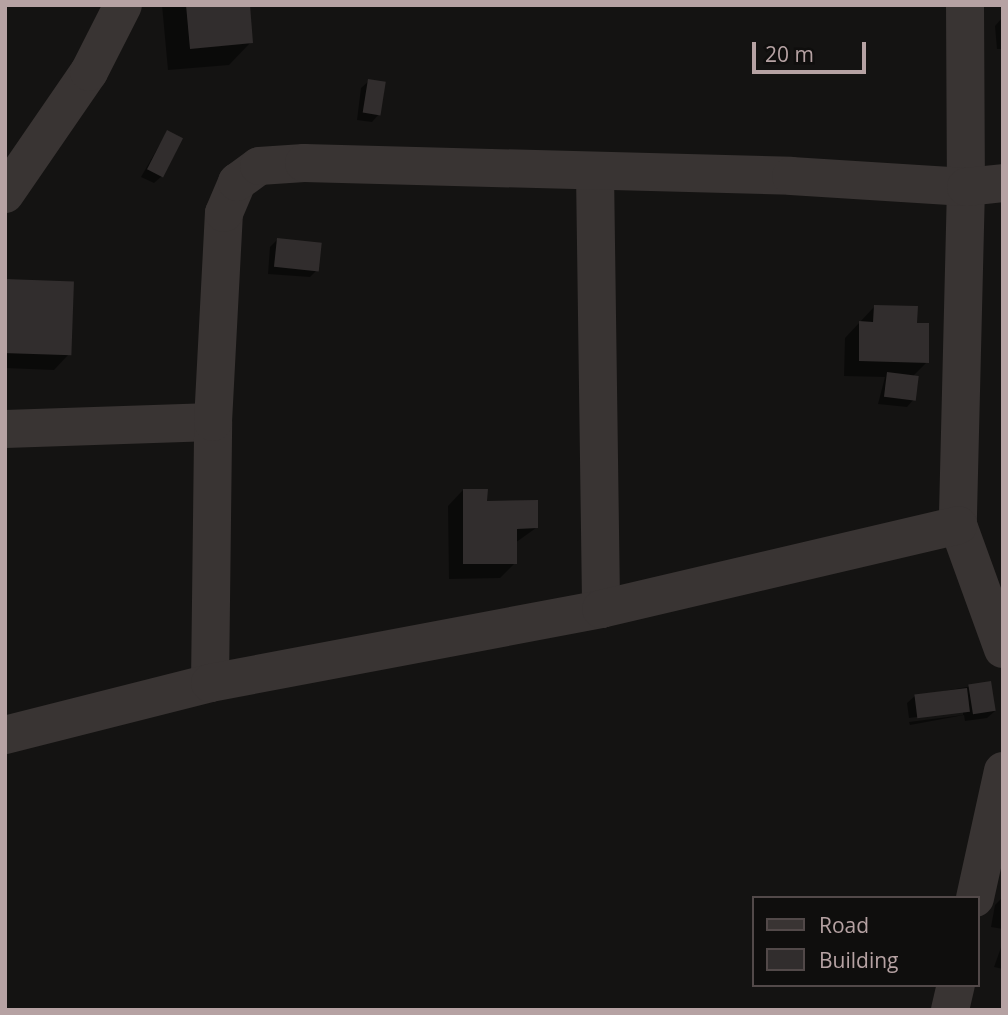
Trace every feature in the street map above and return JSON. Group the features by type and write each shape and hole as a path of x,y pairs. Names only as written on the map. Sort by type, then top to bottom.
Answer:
{"street":[{"path":"5,194 89,72 123,5"},
{"path":"965,5 985,185 958,525 1003,649"},
{"path":"210,683 213,422 224,213 237,182 259,166 304,163 791,176 985,185"},
{"path":"595,172 601,609"},
{"path":"5,429 213,422"},
{"path":"5,735 210,683 601,609 958,525"},
{"path":"975,896 1003,771"},
{"path":"950,1010 956,987"}],"building":[{"path":"186,5 250,5 253,43 190,49"},
{"path":"368,79 386,82 380,115 363,113"},
{"path":"167,130 183,138 163,177 147,169"},
{"path":"277,238 322,243 319,272 274,267"},
{"path":"5,279 74,281 71,355 5,353"},
{"path":"874,305 918,306 917,323 929,323 929,363 859,361 859,321 873,322"},
{"path":"887,372 919,376 916,401 884,397"},
{"path":"463,489 488,489 487,501 538,500 538,528 517,529 517,564 463,564"},
{"path":"991,681 996,711 973,714 968,685"},
{"path":"967,688 970,712 917,718 914,694"}]}
